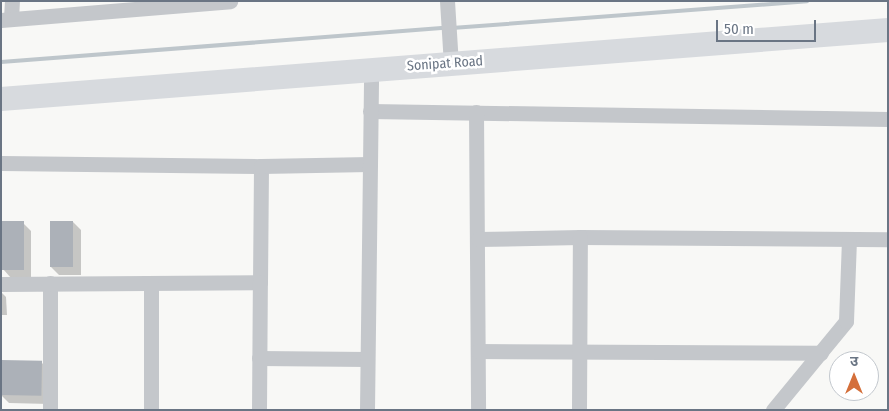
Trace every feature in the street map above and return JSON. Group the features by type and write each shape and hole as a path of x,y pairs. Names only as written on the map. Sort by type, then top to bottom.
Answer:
{"main road":[{"name":"Sonipat Road","path":"1,83 888,15"},
{"name":"Sonipat Road","path":"1,99 371,70 450,50 888,30"}],"street":[{"path":"12,1 6,20 84,7 230,1"},
{"path":"447,1 450,50"},
{"path":"367,410 371,70"},
{"path":"370,111 888,119"},
{"path":"476,112 478,410"},
{"path":"1,164 261,166 370,164"},
{"path":"259,410 261,166"},
{"path":"478,239 580,237 888,239"},
{"path":"579,410 580,237"},
{"path":"773,410 841,330 848,312 848,239"},
{"path":"151,282 151,410"},
{"path":"1,284 260,282"},
{"path":"50,283 50,410"},
{"path":"478,350 821,352"},
{"path":"259,358 367,359"}],"building":[{"path":"2,221 24,221 24,270 2,270"},
{"path":"50,221 73,221 73,267 50,267"},
{"path":"1,360 42,361 41,396 1,395"}],"waterway":[{"path":"452,28 807,1"},
{"path":"1,62 445,28"}]}
